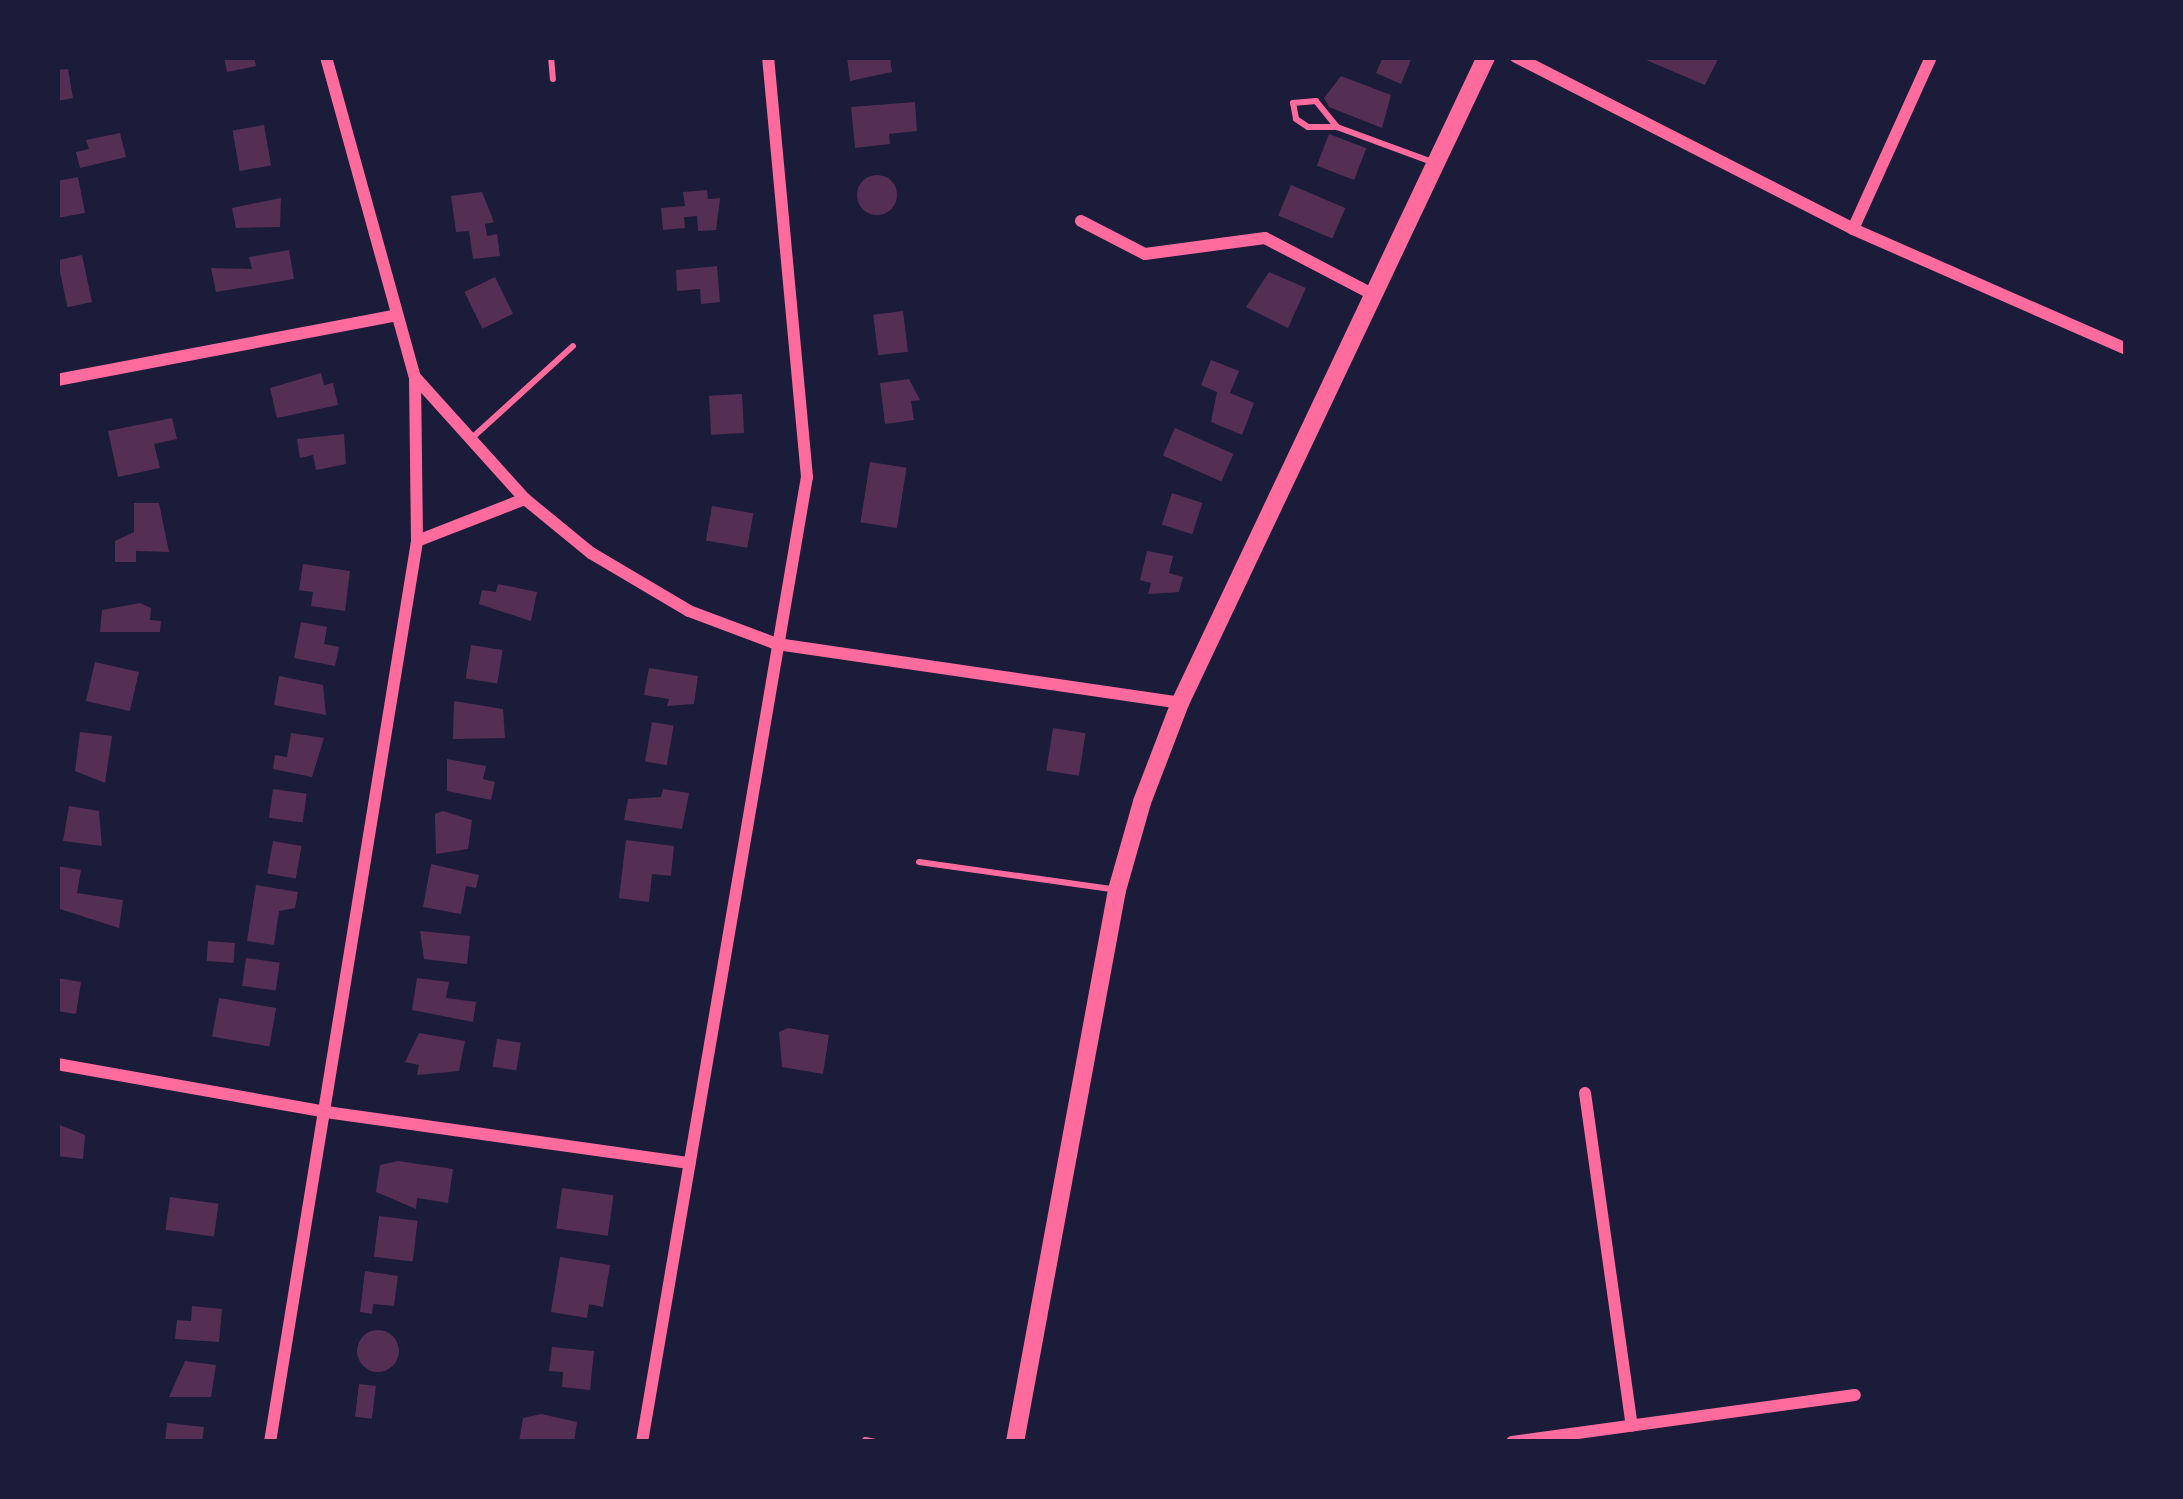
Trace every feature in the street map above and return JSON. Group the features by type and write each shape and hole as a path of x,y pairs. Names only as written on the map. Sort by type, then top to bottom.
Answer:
{"main road":[{"path":"1015,1442 1117,890 1180,703 1486,57"}],"street":[{"path":"270,1442 417,541 415,377 392,316 326,57"},
{"path":"642,1442 807,477 768,57"},
{"path":"1516,57 1853,230 2126,349"},
{"path":"1853,230 1931,57"},
{"path":"1082,221 1145,254 1265,238 1374,295"},
{"path":"57,380 392,316"},
{"path":"415,377 525,500 634,581 777,644 1180,703"},
{"path":"417,541 525,500"},
{"path":"57,1064 326,1112 689,1163"},
{"path":"1585,1093 1632,1426"},
{"path":"1513,1442 1855,1395"}],"lane":[{"path":"551,57 553,80"},
{"path":"1337,128 1316,101 1306,96 1293,103 1296,119 1308,128 1337,128 1436,163"},
{"path":"470,439 573,346"},
{"path":"919,862 1117,890"},
{"path":"865,1440 876,1442"}],"building":[{"path":"224,57 254,57 256,66 227,72"},
{"path":"847,57 890,57 892,72 850,81"},
{"path":"1383,57 1412,57 1401,84 1376,73"},
{"path":"1639,57 1719,57 1705,85"},
{"path":"68,69 73,98 57,101 57,70"},
{"path":"1341,76 1391,95 1382,128 1329,107 1324,98"},
{"path":"915,102 917,131 889,134 890,144 855,148 851,107"},
{"path":"264,125 271,165 240,171 232,131"},
{"path":"120,133 126,157 80,168 76,152 89,149 86,140"},
{"path":"1329,134 1366,148 1354,180 1317,166"},
{"path":"877,175 891,181 897,195 891,209 877,215 863,209 857,195 863,181"},
{"path":"78,177 85,213 57,218 57,181"},
{"path":"1291,185 1345,208 1332,238 1278,215"},
{"path":"707,190 708,199 720,198 716,230 698,231 697,216 684,217 685,228 663,230 661,208 685,206 683,192"},
{"path":"482,192 494,222 485,224 487,236 497,234 500,256 473,259 469,231 456,232 451,196"},
{"path":"281,198 280,227 236,228 232,208"},
{"path":"289,250 294,279 216,292 211,268 252,269 249,257"},
{"path":"82,255 92,302 68,307 58,260"},
{"path":"717,266 720,302 701,304 700,289 677,291 676,270"},
{"path":"1269,272 1306,288 1288,328 1246,307"},
{"path":"495,277 513,314 482,329 464,292"},
{"path":"903,311 908,352 878,355 873,315"},
{"path":"1211,360 1239,371 1230,393 1254,403 1242,435 1211,422 1217,392 1201,385"},
{"path":"321,373 324,385 333,383 338,405 277,418 270,388"},
{"path":"909,379 920,400 911,401 914,420 885,424 880,383"},
{"path":"742,394 744,433 711,435 709,396"},
{"path":"172,418 177,439 154,444 160,468 118,477 108,431"},
{"path":"1175,428 1233,454 1221,481 1163,455"},
{"path":"344,434 346,464 316,470 313,455 300,458 297,439"},
{"path":"870,462 907,468 897,528 860,522"},
{"path":"1172,493 1202,503 1192,534 1162,524"},
{"path":"134,503 159,503 169,552 136,551 136,562 115,562 115,541 134,532"},
{"path":"712,506 753,513 747,548 706,540"},
{"path":"1147,551 1173,556 1169,573 1183,577 1179,592 1148,594 1151,583 1140,580"},
{"path":"303,564 350,571 345,611 311,606 313,592 299,590"},
{"path":"498,584 537,592 531,621 479,604 482,590 496,592"},
{"path":"140,603 151,608 150,620 161,621 160,632 100,632 102,610"},
{"path":"301,622 327,627 324,644 339,647 335,666 294,658"},
{"path":"471,645 503,650 497,684 466,679"},
{"path":"95,662 139,672 130,711 86,701"},
{"path":"649,668 698,676 694,704 667,706 669,699 644,695"},
{"path":"279,676 323,685 326,715 274,705"},
{"path":"454,701 503,709 505,738 453,739"},
{"path":"652,722 674,726 667,765 645,761"},
{"path":"1053,728 1086,733 1079,776 1046,770"},
{"path":"80,732 112,736 105,783 75,771"},
{"path":"291,733 324,738 312,777 273,769 275,755 287,757"},
{"path":"447,759 486,766 483,779 495,782 491,800 447,791"},
{"path":"273,789 307,794 303,822 269,818"},
{"path":"663,789 689,793 682,829 624,820 628,799 661,797"},
{"path":"69,806 99,811 102,846 63,841"},
{"path":"443,811 472,820 468,849 436,854 435,814"},
{"path":"626,840 674,846 671,876 652,874 649,902 619,898"},
{"path":"273,841 302,846 296,879 267,873"},
{"path":"431,864 479,875 476,888 466,886 461,914 423,907"},
{"path":"57,866 81,870 77,893 123,900 119,928 57,908"},
{"path":"256,885 298,892 295,908 279,911 274,945 247,941"},
{"path":"420,931 470,936 467,964 424,959"},
{"path":"208,941 235,943 234,963 207,961"},
{"path":"246,958 280,963 276,990 242,986"},
{"path":"57,978 81,982 76,1014 57,1011"},
{"path":"417,978 449,982 446,998 476,1002 473,1022 412,1010"},
{"path":"219,998 276,1008 269,1046 212,1036"},
{"path":"788,1028 829,1035 823,1074 782,1067 779,1032"},
{"path":"419,1033 465,1041 459,1071 417,1075 419,1065 405,1062"},
{"path":"497,1039 521,1043 516,1070 493,1067"},
{"path":"57,1124 85,1135 83,1159 57,1156"},
{"path":"398,1161 453,1169 448,1203 417,1198 416,1209 376,1192 380,1165"},
{"path":"562,1188 613,1195 608,1236 556,1229"},
{"path":"170,1197 219,1204 214,1236 165,1230"},
{"path":"379,1216 418,1221 413,1261 374,1257"},
{"path":"560,1257 610,1265 603,1307 589,1304 587,1318 551,1312"},
{"path":"365,1271 398,1276 394,1306 373,1304 372,1314 360,1312"},
{"path":"192,1306 222,1309 219,1342 175,1339 177,1320 191,1321"},
{"path":"378,1330 393,1336 399,1351 393,1366 378,1372 363,1366 357,1351 363,1336"},
{"path":"552,1347 594,1351 590,1390 562,1387 563,1372 549,1371"},
{"path":"185,1361 216,1365 211,1397 169,1397"},
{"path":"359,1384 376,1386 372,1419 355,1417"},
{"path":"541,1414 577,1422 574,1442 519,1442 523,1418"},
{"path":"167,1423 204,1427 202,1442 165,1442"}]}
